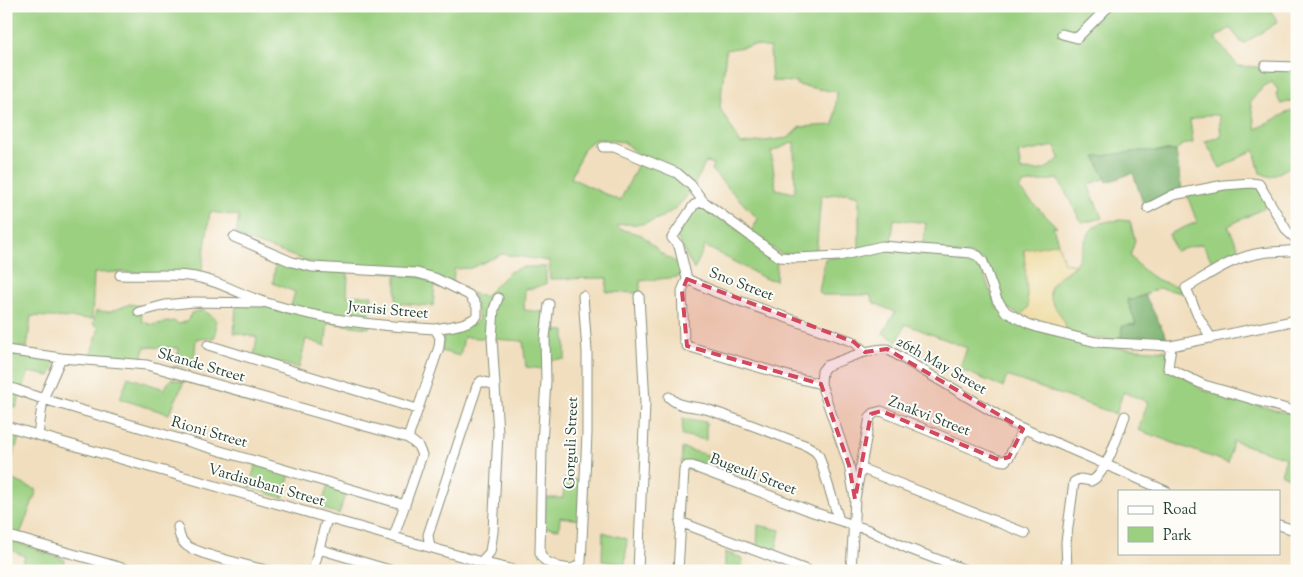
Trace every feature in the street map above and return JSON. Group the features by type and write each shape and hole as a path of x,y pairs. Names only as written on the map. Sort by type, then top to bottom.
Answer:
{"street":[{"path":"1062,34 1077,38 1109,6"},
{"path":"1265,66 1297,67"},
{"path":"603,147 614,148 677,173 691,185 703,200 779,256 796,258 839,256 882,246 970,253 978,256 983,262 997,300 1006,312 1028,324 1096,342 1171,346 1297,320"},
{"path":"1148,208 1173,195 1224,185 1259,184 1287,231 1297,240"},
{"path":"687,278 679,246 672,238 694,205 703,200"},
{"path":"234,237 292,262 312,267 417,273 435,278 469,295 477,306 477,316 472,321 461,325 436,329"},
{"path":"1211,338 1198,316 1186,288 1221,266 1242,257 1260,253 1297,250"},
{"name":"Jvarisi Street","path":"120,276 189,276 220,284 266,303 349,322 392,327 436,329 440,337 439,347 408,438"},
{"name":"Sno Street","path":"821,384 687,346 684,340 682,291 687,278 715,292 854,342 866,352"},
{"name":"Gorguli Street","path":"559,569 572,570 578,567 581,562 587,425 587,351 583,296"},
{"path":"638,571 645,403 639,296"},
{"path":"480,562 490,552 493,532 498,433 492,338 494,309 498,298"},
{"path":"139,312 165,305 194,302 266,303"},
{"path":"549,304 542,444 540,553 541,558 559,569"},
{"path":"208,345 417,409"},
{"path":"1171,346 1168,368 1174,372 1204,385 1297,412"},
{"name":"26th May Street","path":"821,384 822,371 826,366 866,352 887,349 1013,424 1164,490"},
{"name":"Skande Street","path":"6,350 61,358 146,365 408,438"},
{"path":"38,435 43,399 61,358"},
{"path":"430,547 428,535 477,386 481,381 495,385"},
{"path":"821,384 849,465 855,499"},
{"name":"Rioni Street","path":"6,386 43,399 405,505"},
{"path":"669,397 676,403 687,407 706,409 807,446 815,451 819,456 839,520"},
{"name":"Znakvi Street","path":"851,571 855,499 870,417 874,413 881,411 1005,461 1009,457 1023,429"},
{"path":"1067,571 1066,542 1074,482 1077,479 1094,480 1106,464 1125,416"},
{"name":"Vardisubani Street","path":"6,426 480,562 518,571"},
{"path":"394,536 422,455 418,446 408,438"},
{"name":"Bugeuli Street","path":"678,571 684,470 687,466 692,466 813,512 854,525 906,548 968,571"},
{"path":"860,468 1025,532"},
{"path":"313,571 327,518"},
{"path":"680,522 810,571"},
{"path":"1280,525 1297,531"},
{"path":"178,527 179,536 183,542 194,550 269,571"},
{"path":"6,535 133,571"},
{"path":"319,549 393,571"}],"highlighted area":[{"path":"687,279 854,342 865,352 887,349 1023,429 1009,457 999,460 881,411 871,414 855,499 849,465 821,384 687,346 682,291"}],"green space":[{"path":"6,6 1268,6 1278,22 1243,44 1230,28 1215,38 1238,66 1297,69 1297,145 1292,148 1297,163 1271,177 1260,173 1254,150 1220,168 1205,141 1221,137 1219,115 1207,115 1190,120 1193,143 1182,145 1176,151 1139,151 1096,157 1105,178 1088,185 1102,218 1082,223 1058,179 1023,184 1019,189 1057,227 1053,227 1058,243 1024,251 1028,307 1021,316 1005,307 984,260 922,248 926,223 894,219 891,243 859,249 859,196 846,193 821,196 816,254 781,254 750,233 758,219 711,170 713,164 706,162 690,192 684,200 668,213 646,223 616,226 620,229 642,235 662,254 679,264 683,275 640,281 640,293 606,292 607,278 550,279 549,261 502,254 471,268 454,269 453,285 437,278 315,264 236,236 239,216 210,212 201,276 120,272 94,273 92,319 31,316 27,348 6,345","holes":["754,45 770,48 772,81 797,82 797,85 837,92 834,125 800,127 788,138 741,144 720,108 726,50","1272,82 1278,90 1276,95 1281,104 1295,100 1296,108 1256,129 1250,102 1264,86","595,139 624,142 638,155 643,154 620,201 571,178 584,148","794,142 795,192 776,189 771,152","1055,146 1060,158 1042,170 1021,170 1018,153"]},
{"path":"1139,151 1176,151 1182,191 1144,206 1133,173 1107,182 1095,157"},
{"path":"1234,185 1259,188 1268,206 1228,226 1242,255 1215,266 1202,244 1175,251 1169,234 1197,222 1187,195"},
{"path":"702,203 777,259 776,280 766,279 705,246 694,270 676,235 694,207"},
{"path":"1130,221 1135,241 1130,256 1152,277 1181,287 1183,293 1159,288 1132,300 1127,300 1136,324 1122,326 1121,339 1095,339 1065,332 1064,322 1051,298 1050,288 1055,281 1075,265 1088,235 1094,227 1103,222"},
{"path":"882,249 970,254 977,258 997,308 1028,327 1095,346 1167,351 1171,366 1202,390 1297,416 1297,481 1281,474 1286,458 1233,441 1228,463 1138,430 1148,402 1123,392 1116,414 1007,376 1003,387 959,369 967,348 905,324 898,342 883,333 895,312 874,303 870,295 822,295 819,292 825,259"},
{"path":"276,260 312,270 348,272 347,296 372,295 369,328 328,322 325,346 306,339 299,368 254,356 257,337 234,333 236,306 264,304 289,313 295,292 273,283"},
{"path":"523,267 546,267 546,284 530,289 525,288 524,310 553,313 549,330 565,331 565,359 544,360 544,369 526,367 523,341 464,337 460,356 441,351 442,330 474,324 479,319 472,293 484,297 509,272"},
{"path":"396,275 418,276 435,282 433,306 396,303"},
{"path":"1145,295 1169,342 1121,339 1122,326 1136,324 1127,299 1132,300"},
{"path":"130,304 140,306 142,321 152,325 174,321 178,324 188,321 191,313 203,310 216,319 216,333 214,338 196,339 194,361 186,366 176,365 179,348 144,347 143,362 91,357 99,327 93,324 96,311 110,312"},
{"path":"6,353 57,360 50,376 29,372 16,408 6,405"},
{"path":"128,377 164,389 171,379 184,382 169,414 120,399"},
{"path":"683,418 706,422 706,440 682,435"},
{"path":"6,434 19,438 6,476"},
{"path":"682,448 708,455 709,470 681,469"},
{"path":"256,463 290,474 283,498 249,487"},
{"path":"6,477 37,490 17,542 65,560 63,571 20,571 25,556 6,548"},
{"path":"564,479 582,480 580,520 560,517 559,529 544,527 545,498 563,498"},
{"path":"328,484 346,491 339,514 321,508"},
{"path":"758,525 780,530 775,555 757,548"},
{"path":"603,532 627,539 625,564 602,561"},
{"path":"725,552 742,558 742,571 725,571"}],"sand":[{"path":"1058,243 1064,263 1075,265 1055,281 1050,289 1053,304 1063,319 1065,332 1038,326 1021,316 1028,307 1024,250"}]}
